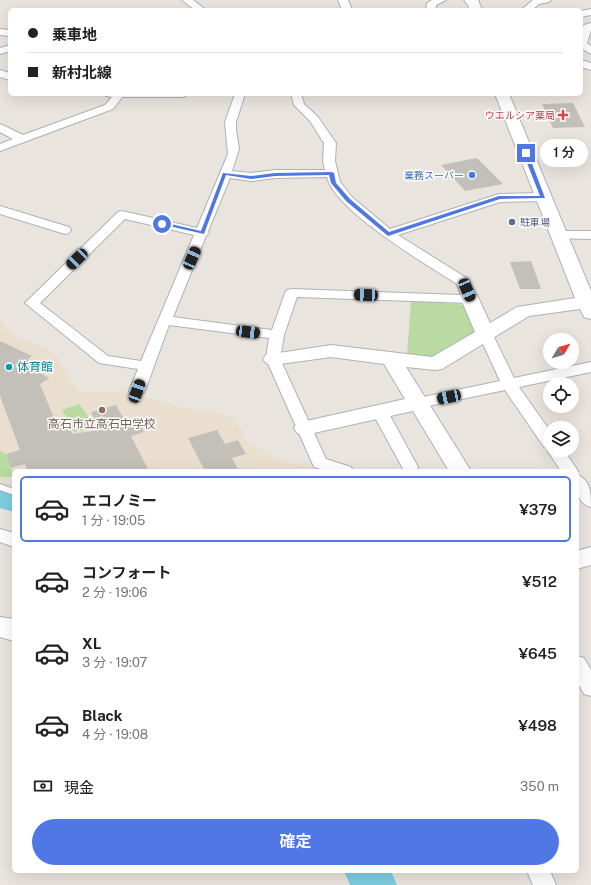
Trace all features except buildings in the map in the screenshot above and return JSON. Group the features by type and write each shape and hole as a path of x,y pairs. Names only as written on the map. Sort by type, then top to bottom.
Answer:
{"street":[{"path":"187,0 198,8"},
{"path":"431,8 432,3 441,0"},
{"path":"470,0 474,3 475,8"},
{"path":"530,8 542,2"},
{"path":"583,41 588,27 591,26"},
{"path":"583,45 591,51"},
{"path":"0,148 108,107 114,102 116,96"},
{"path":"137,391 164,320 203,232 233,156 234,146 230,126 239,96"},
{"path":"297,96 299,105 314,119 330,143 329,161 334,183 348,200 388,234 463,282 508,384 543,433"},
{"path":"503,96 558,234 589,306"},
{"path":"0,127 23,140"},
{"path":"225,174 251,177 275,174 331,173"},
{"path":"388,234 499,198 543,197"},
{"path":"0,210 65,230"},
{"path":"146,366 104,360 32,303 122,215 203,232"},
{"path":"558,234 591,235"},
{"path":"339,469 320,463 273,359 277,335 292,293 470,299"},
{"path":"273,359 331,351 435,364 524,311 548,310 574,304 589,306"},
{"path":"164,320 277,335"},
{"path":"392,359 459,469"},
{"path":"305,428 591,367"},
{"path":"380,412 410,467"},
{"path":"560,457 569,469"},
{"path":"579,484 591,501"},
{"path":"0,535 12,539"},
{"path":"579,559 591,556"},
{"path":"0,627 12,630"},
{"path":"539,873 545,885"}],"lane":[{"path":"0,487 12,491"}],"shaded area":[{"name":"高石市立高石中学校","path":"0,319 7,330 13,335 51,350 59,360 77,390 85,393 126,391 184,408 224,413 231,417 244,433 243,437 250,444 288,463 305,465 315,464 331,469 12,469 12,498 0,494"}],"green space":[{"path":"411,301 459,304 467,308 477,332 437,356 424,358 407,357"},
{"path":"79,404 87,414 93,428 74,432 62,410"},
{"path":"0,451 6,454 12,471 12,477 0,477"}],"waterway":[{"path":"0,496 12,500"},
{"path":"366,873 375,885"}],"place":[{"name":"ウエルシア薬局","path":"563,115"},
{"name":"業務スーパー","path":"472,175"},
{"name":"駐車場","path":"512,222"},
{"name":"体育館","path":"9,367"},
{"name":"高石市立高石中学校","path":"102,410"}],"route":[{"path":"162,224 203,232 225,174 251,177 275,174 331,173 334,183 348,200 388,234 499,198 543,197 526,153"}]}
